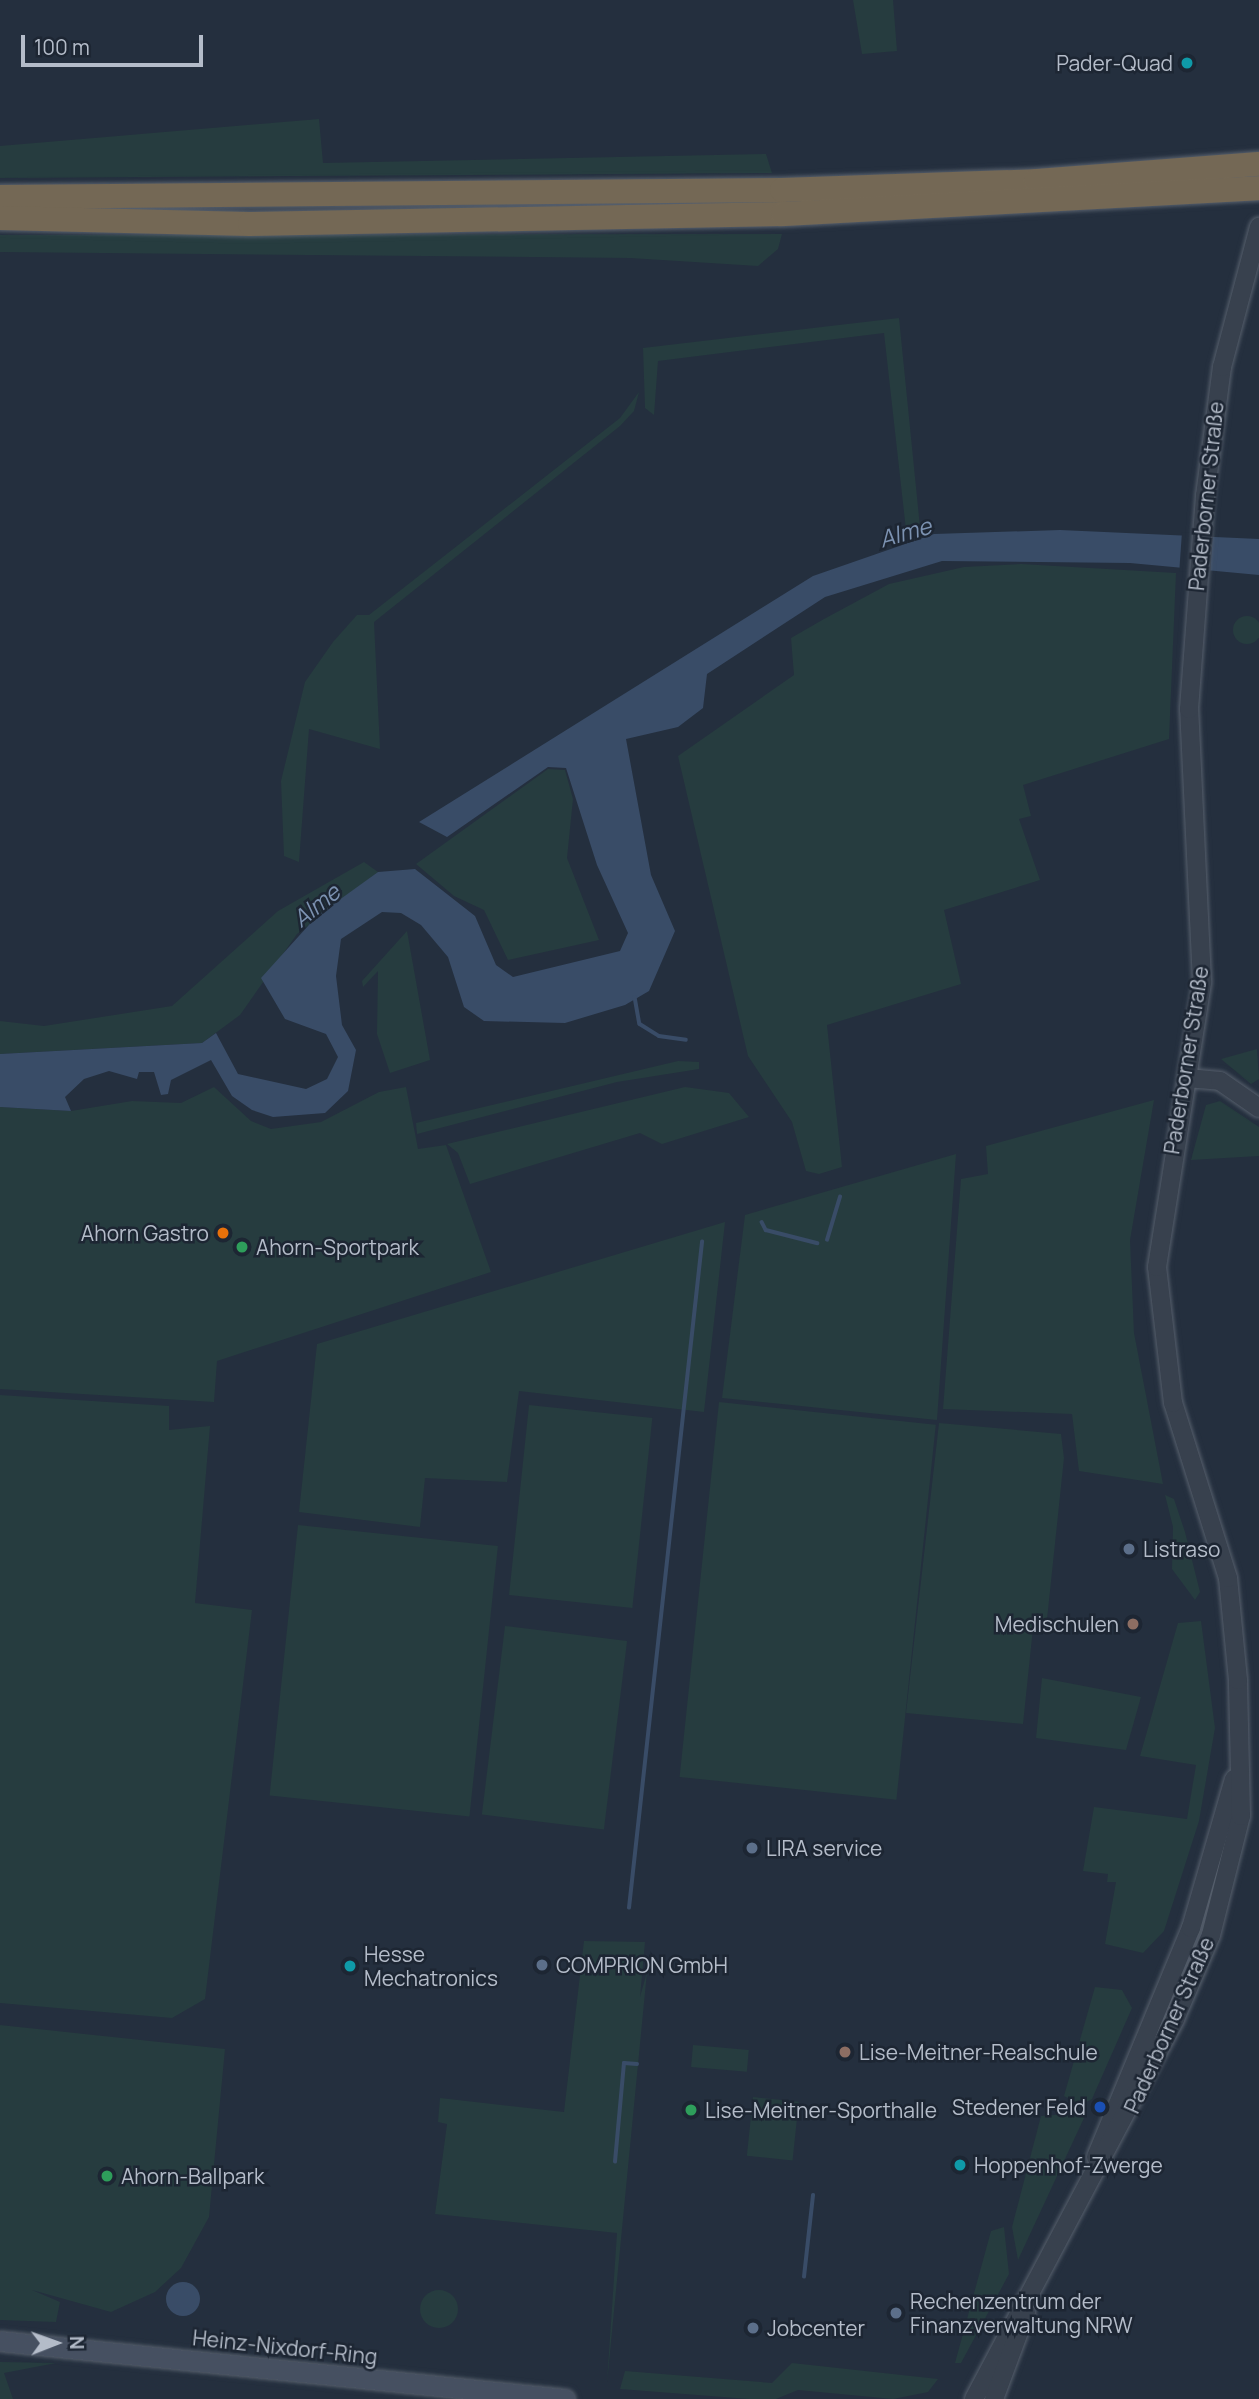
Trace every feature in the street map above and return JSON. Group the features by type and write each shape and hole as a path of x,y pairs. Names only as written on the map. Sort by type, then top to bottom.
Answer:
{"highway":[{"path":"0,218 250,224 1257,180"},
{"path":"0,197 790,202"}],"main road":[{"name":"Heinz-Nixdorf-Ring","path":"0,2341 565,2399"}],"street":[{"name":"Paderborner Straße","path":"974,2399 1028,2306 1083,2195 1114,2105 1191,1928 1238,1762 1228,1578 1173,1403 1157,1307 1164,1194 1187,1078 1204,956 1189,737 1194,613 1205,496 1222,367 1259,227"},
{"path":"1187,1078 1220,1082 1259,1108"},
{"name":"Paderborner Straße","path":"994,2399 1028,2306"},
{"path":"1003,2380 1005,2399"}],"green space":[{"path":"853,0 893,0 897,51 862,54"},
{"path":"319,119 323,163 766,154 772,173 0,178 0,146"},
{"path":"782,234 778,249 758,266 630,258 0,252 0,235"},
{"path":"899,318 920,527 906,530 884,333 658,361 654,415 645,408 643,348"},
{"path":"639,392 634,411 620,426 374,622 380,749 309,729 299,862 284,856 281,781 305,682 333,642 357,615 369,615 620,418"},
{"path":"1021,564 1176,573 1169,739 1023,785 1031,816 1019,819 1040,880 944,910 961,984 827,1025 842,1167 819,1174 806,1171 792,1122 748,1056 678,756 794,675 791,638 824,619 889,584 964,567"},
{"path":"1247,616 1257,620 1261,630 1257,640 1247,644 1237,640 1233,630 1237,620"},
{"path":"548,769 565,770 573,799 567,858 599,940 508,960 484,910 454,896 416,864"},
{"path":"364,862 378,872 297,934 240,1015 202,1043 0,1054 0,1021 44,1026 172,1006 278,911"},
{"path":"407,931 430,1060 390,1073 377,1034 378,971 363,987 362,981"},
{"path":"1257,1049 1259,1079 1251,1084 1221,1059"},
{"path":"678,1061 699,1062 699,1069 617,1082 417,1134 416,1123"},
{"name":"Ahorn-Sportpark","path":"214,1087 251,1121 271,1129 321,1122 379,1092 406,1087 418,1149 446,1145 491,1272 217,1361 214,1402 0,1389 0,1107 71,1111 132,1101 181,1103"},
{"path":"685,1087 729,1093 749,1117 662,1144 640,1133 470,1184 458,1153 447,1144"},
{"path":"1154,1100 1130,1240 1134,1333 1163,1484 1079,1471 1072,1414 943,1409 961,1179 988,1174 986,1146"},
{"path":"1220,1101 1259,1127 1259,1156 1191,1160 1206,1105"},
{"path":"956,1154 937,1420 722,1398 745,1215"},
{"path":"725,1222 704,1412 519,1391 507,1482 425,1478 420,1527 299,1512 317,1344"},
{"path":"0,1395 169,1406 169,1430 210,1426 195,1603 252,1610 205,1999 172,2018 0,2003"},
{"path":"719,1402 936,1425 896,1800 680,1777"},
{"path":"529,1405 652,1418 632,1608 509,1595"},
{"path":"939,1423 1061,1434 1064,1458 1046,1629 1033,1628 1023,1724 906,1713"},
{"path":"1165,1495 1174,1499 1185,1532 1200,1592 1195,1600 1172,1569 1173,1527"},
{"path":"298,1525 498,1546 469,1817 270,1796"},
{"path":"1201,1621 1215,1728 1199,1821 1164,1931 1143,1953 1105,1944 1116,1882 1107,1882 1108,1874 1083,1871 1094,1807 1187,1819 1196,1765 1140,1756 1178,1623"},
{"path":"505,1626 627,1641 604,1830 482,1815"},
{"path":"1042,1678 1141,1697 1126,1750 1036,1738"},
{"path":"584,1941 645,1942 640,1997 647,1972 607,2383 617,2233 435,2214 447,2124 438,2122 440,2098 564,2112"},
{"path":"1095,1987 1122,1990 1132,2008 1092,2099 1081,2105 1064,2096"},
{"name":"Ahorn-Ballpark","path":"0,2025 225,2049 209,2217 181,2268 155,2292 111,2312 32,2290 60,2302 56,2322 0,2320"},
{"path":"693,2045 749,2050 747,2072 691,2067"},
{"path":"753,2097 799,2102 793,2160 747,2156"},
{"path":"1080,2113 1084,2118 1018,2260 1012,2227 1041,2116"},
{"path":"1004,2227 1009,2274 961,2363 955,2363 991,2231"},
{"path":"439,2290 452,2296 458,2309 452,2322 439,2328 426,2322 420,2309 426,2296"},
{"path":"0,2362 56,2363 4,2373 13,2399 0,2399"},
{"path":"792,2363 938,2379 928,2392 893,2399 798,2390 776,2399 749,2399 620,2389 625,2371 772,2383"}],"water":[{"path":"1060,530 1259,539 1259,575 1130,563 942,561 825,597 707,674 703,708 678,727 626,739 651,875 675,931 649,991 625,1005 565,1023 484,1021 464,1007 448,957 421,925 401,913 382,912 341,939 336,976 342,1025 356,1050 348,1091 325,1113 273,1117 252,1110 232,1096 211,1060 171,1080 168,1094 161,1095 154,1072 139,1072 137,1079 109,1071 84,1079 65,1097 71,1111 0,1107 0,1054 202,1043 216,1033 238,1074 306,1089 327,1079 338,1057 326,1034 285,1019 261,978 317,916 378,872 415,869 475,916 496,965 513,977 620,951 628,933 597,865 566,768 548,767 447,837 419,822 813,576 934,534"},
{"path":"183,2282 195,2287 200,2299 195,2311 183,2316 171,2311 166,2299 171,2287"}],"pier":[{"path":"1182,532 1213,534 1210,573 1179,571"}],"waterway":[{"path":"635,997 640,1024 659,1036 686,1040"},
{"path":"827,1240 840,1197"},
{"path":"762,1222 766,1230 817,1243"},
{"path":"629,1908 702,1242"},
{"path":"615,2162 624,2063 637,2064"},
{"path":"804,2277 813,2195"}],"place":[{"name":"Pader-Quad","path":"1187,63"},
{"name":"Ahorn Gastro","path":"223,1233"},
{"name":"Ahorn-Sportpark","path":"242,1247"},
{"name":"Listraso","path":"1129,1549"},
{"name":"Medischulen","path":"1133,1624"},
{"name":"LIRA service","path":"752,1848"},
{"name":"COMPRION GmbH","path":"542,1965"},
{"name":"Hesse Mechatronics","path":"350,1966"},
{"name":"Lise-Meitner-Realschule","path":"845,2052"},
{"name":"Stedener Feld","path":"1100,2107"},
{"name":"Lise-Meitner-Sporthalle","path":"691,2110"},
{"name":"Hoppenhof-Zwerge","path":"960,2165"},
{"name":"Ahorn-Ballpark","path":"107,2176"},
{"name":"Rechenzentrum der Finanzverwaltung NRW","path":"896,2313"},
{"name":"Jobcenter","path":"753,2328"}],"water label":[{"name":"Alme","path":"905,532"},
{"name":"Alme","path":"316,905"}]}
